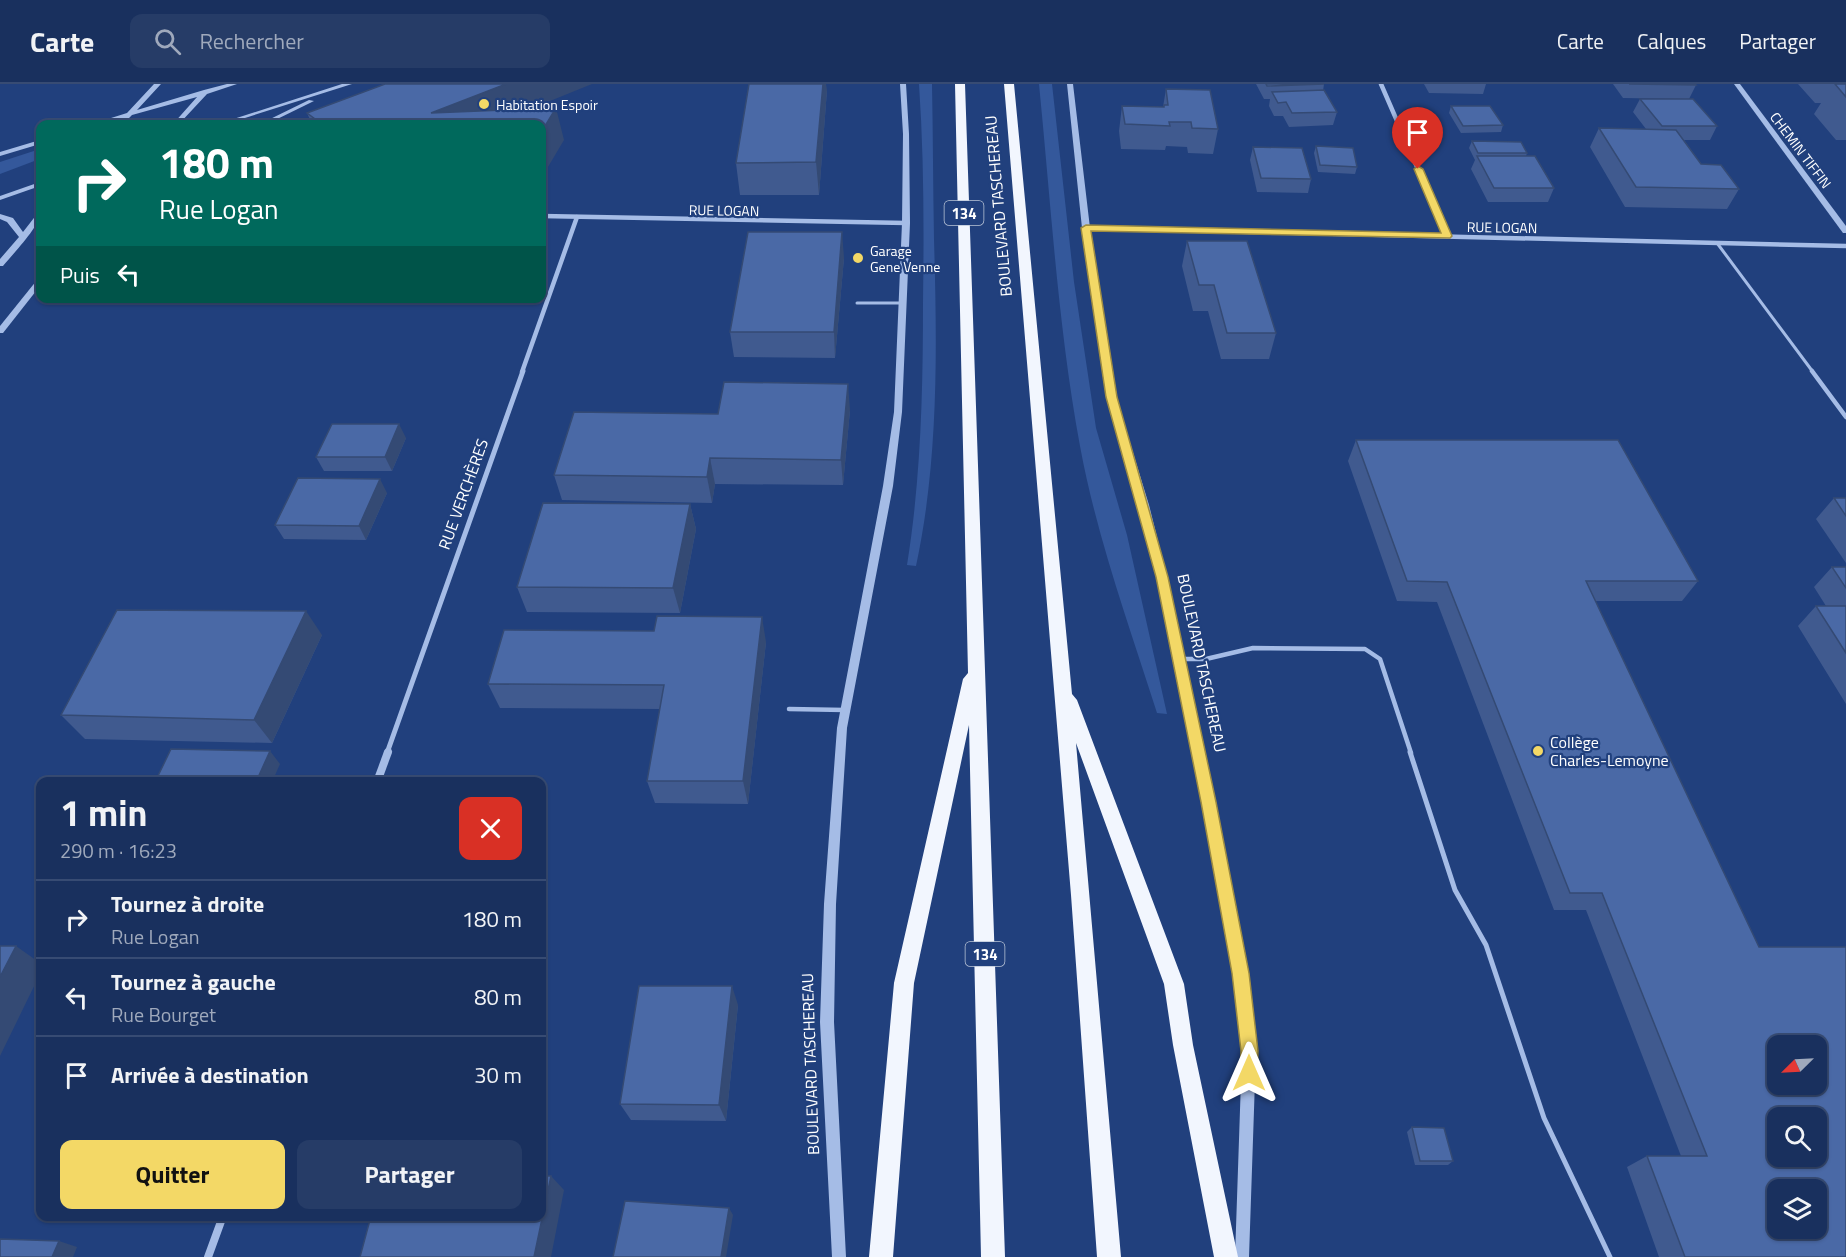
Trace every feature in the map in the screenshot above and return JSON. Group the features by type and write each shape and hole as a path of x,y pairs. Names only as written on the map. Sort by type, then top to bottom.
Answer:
{"highway":[{"name":"BOULEVARD TASCHEREAU","path":"960,84 993,1257"},
{"name":"BOULEVARD TASCHEREAU","path":"1009,84 1088,971 1109,1257"},
{"path":"881,1257 904,983 977,651"},
{"path":"1061,679 1174,984 1182,1045 1226,1257"}],"street":[{"path":"124,120 158,84"},
{"path":"180,120 211,84"},
{"path":"109,120 234,84"},
{"path":"234,120 347,84"},
{"path":"271,120 347,84"},
{"name":"BOULEVARD TASCHEREAU","path":"839,1257 826,1022 834,838 845,710 890,474 901,379 906,223 906,134 903,84"},
{"name":"BOULEVARD TASCHEREAU","path":"1070,84 1086,228 1112,397 1151,531 1234,932 1249,1051 1242,1257"},
{"path":"1381,84 1447,236"},
{"name":"CHEMIN TIFFIN","path":"1737,84 1846,231"},
{"path":"0,154 36,143"},
{"path":"0,198 36,185"},
{"path":"0,216 10,220 23,238"},
{"name":"RUE LOGAN","path":"546,216 906,223"},
{"name":"RUE VERCHÈRES","path":"378,777 577,217"},
{"path":"0,264 36,221"},
{"name":"RUE LOGAN","path":"1086,228 1846,246"},
{"path":"0,331 36,287"},
{"path":"208,1257 221,1221"}],"lane":[{"path":"1717,243 1846,417"},
{"path":"857,303 903,303"},
{"path":"1179,659 1206,659 1253,648 1299,647 1365,649 1380,659 1455,890 1486,945 1544,1118 1610,1257"},
{"path":"789,709 845,710"}],"shaded area":[{"path":"919,84 932,84 936,362 929,485 916,566 907,565 918,467 922,368 924,247"},
{"path":"1039,84 1052,84 1074,282 1096,428 1127,535 1167,714 1157,713 1104,548 1080,446 1066,356"},
{"path":"36,150 36,160 0,174 0,162"}],"building":[{"path":"385,84 506,84 431,113 556,108 546,124 546,120 317,120 307,113"},
{"path":"749,84 823,84 816,162 736,163"},
{"path":"1266,84 1324,84 1267,86"},
{"path":"1630,84 1695,84 1696,85"},
{"path":"1835,84 1846,84 1846,97"},
{"path":"1166,89 1210,90 1218,129 1192,128 1191,122 1169,122 1170,126 1125,124 1122,106 1164,107 1168,105"},
{"path":"1324,90 1337,112 1292,113 1286,102 1278,103 1272,92"},
{"path":"1640,99 1693,99 1717,126 1662,126"},
{"path":"1451,106 1490,106 1503,125 1463,126"},
{"path":"1599,128 1676,130 1701,164 1721,165 1739,189 1636,187"},
{"path":"1472,141 1521,142 1527,153 1478,153"},
{"path":"1316,146 1353,148 1357,167 1320,165"},
{"path":"1253,147 1302,148 1311,179 1261,178"},
{"path":"1477,156 1535,156 1554,188 1494,188"},
{"path":"748,232 842,232 834,332 730,332"},
{"path":"1187,241 1247,241 1276,333 1227,333 1214,285 1199,285"},
{"path":"724,382 848,384 841,460 710,458 707,477 554,475 574,412 718,414"},
{"path":"332,424 399,424 385,457 316,457"},
{"path":"1356,440 1618,440 1698,581 1586,581 1759,947 1846,947 1846,1257 1685,1257 1647,1156 1707,1156 1602,893 1570,893 1447,582 1407,581"},
{"path":"298,478 380,479 359,526 275,525"},
{"path":"1834,498 1846,498 1846,516"},
{"path":"543,503 690,504 673,588 517,587"},
{"path":"1832,567 1846,567 1846,588"},
{"path":"1816,606 1846,606 1846,653"},
{"path":"117,610 306,611 254,720 61,715"},
{"path":"657,616 762,617 743,781 647,781 664,685 488,684 504,630 654,631"},
{"path":"171,749 270,751 258,777 157,777"},
{"path":"0,946 16,946 0,977"},
{"path":"639,986 732,986 719,1105 620,1104"},
{"path":"1412,1127 1444,1128 1453,1161 1420,1161"},
{"path":"546,1176 551,1176 546,1200"},
{"path":"625,1201 729,1208 721,1257 613,1257"},
{"path":"370,1221 542,1221 534,1257 360,1257"},
{"path":"0,1239 59,1241 52,1257 0,1257"}],"place":[{"name":"Habitation Espoir","path":"484,104"},
{"name":"Garage Gene Venne","path":"858,258"},
{"name":"Collège Charles-Lemoyne","path":"1538,751"}],"route":[{"path":"1249,1073 1241,973 1209,802 1162,577 1112,397 1086,228 1447,236 1418,169"}]}
